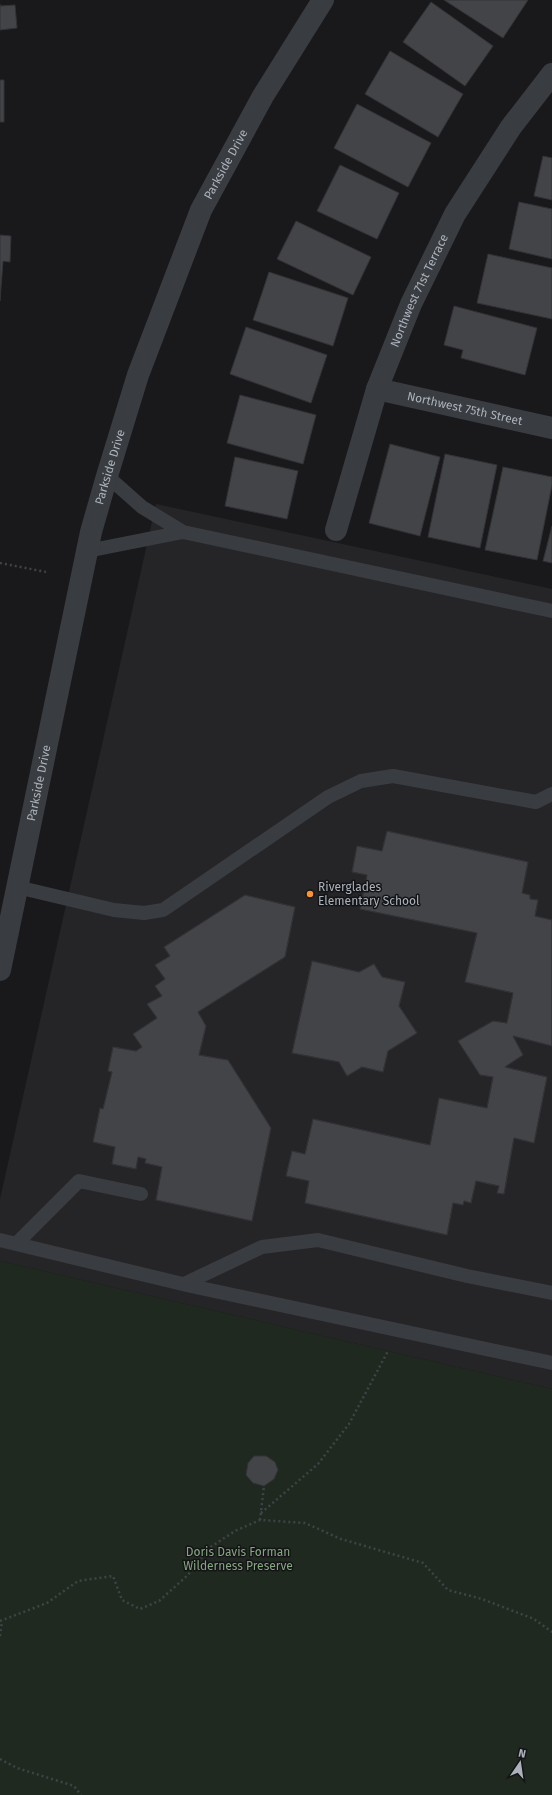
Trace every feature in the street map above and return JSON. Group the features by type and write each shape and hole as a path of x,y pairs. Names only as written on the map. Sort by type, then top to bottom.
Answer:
{"street":[{"name":"Parkside Drive","path":"0,970 87,551 107,476 138,376 201,210 263,96 323,0"},
{"name":"Northwest 71st Terrace","path":"336,530 377,389 411,304 455,214 511,126 552,74"},
{"name":"Northwest 75th Street","path":"377,389 552,428"}],"lane":[{"path":"107,476 142,507 183,532 552,611"},
{"path":"87,551 183,532"},
{"path":"17,888 114,910 144,913 164,910 328,797 361,781 393,776 536,802 552,794"},
{"path":"16,1244 79,1181 142,1194"},
{"path":"0,1240 184,1284 470,1347 552,1363"},
{"path":"184,1284 262,1247 318,1240 467,1276 552,1293"}],"path":[{"path":"0,563 46,572"},
{"path":"261,1513 318,1464 349,1424 388,1351"},
{"path":"260,1520 264,1486"},
{"path":"0,1636 1,1621 48,1603 78,1581 112,1576 122,1600 140,1609 159,1602 188,1575 209,1548 235,1531 260,1520 305,1523 342,1539 423,1563 448,1590 482,1599 534,1619 552,1632"},
{"path":"0,1759 17,1768 74,1786 81,1795"}],"shaded area":[{"name":"Riverglades Elementary School","path":"156,504 552,589 552,1389 0,1261 0,1199"}],"green space":[{"name":"Doris Davis Forman Wilderness Preserve","path":"0,1261 552,1389 552,1795 0,1795"}],"building":[{"path":"444,0 528,0 503,38"},
{"path":"431,2 493,46 465,86 403,42"},
{"path":"15,5 17,28 0,30 0,6"},
{"path":"390,51 463,94 438,137 365,94"},
{"path":"0,80 4,80 4,122 0,122"},
{"path":"357,104 431,143 408,187 334,148"},
{"path":"543,156 552,158 552,200 534,196"},
{"path":"340,165 399,193 377,239 317,211"},
{"path":"519,202 552,209 552,259 509,249"},
{"path":"296,221 371,257 353,295 277,259"},
{"path":"0,235 11,236 10,262 3,261 0,301"},
{"path":"488,254 552,268 552,319 477,303"},
{"path":"269,272 348,298 333,346 253,320"},
{"path":"454,306 537,328 525,375 461,358 463,350 444,345"},
{"path":"246,327 327,355 311,403 230,374"},
{"path":"240,395 316,415 303,464 227,443"},
{"path":"390,444 440,457 420,536 369,523"},
{"path":"445,454 497,465 480,548 428,537"},
{"path":"235,457 298,471 287,519 225,506"},
{"path":"503,467 552,477 552,485 537,560 485,550"},
{"path":"552,526 552,563 543,561"},
{"path":"387,831 528,862 522,893 530,895 530,899 538,900 535,916 552,920 552,1046 513,1036 523,1055 505,1067 547,1077 534,1143 514,1138 504,1194 497,1193 499,1186 476,1181 471,1203 464,1201 463,1205 453,1203 447,1235 305,1203 309,1181 286,1176 292,1151 305,1154 313,1119 430,1145 439,1098 487,1108 493,1077 480,1075 458,1041 493,1021 507,1023 513,993 465,982 477,933 360,909 367,875 352,872 357,846 382,851"},
{"path":"387,831 528,862 522,893 530,895 530,899 538,900 535,916 552,920 552,1046 513,1036 523,1055 505,1067 547,1077 534,1143 514,1138 504,1194 497,1193 499,1186 476,1181 471,1203 464,1201 463,1205 453,1203 447,1235 305,1203 309,1181 286,1176 292,1151 305,1154 313,1119 430,1145 439,1098 487,1108 493,1077 480,1075 458,1041 493,1021 507,1023 513,993 465,982 477,933 360,909 367,875 352,872 357,846 382,851"},
{"path":"245,895 295,907 285,957 198,1012 206,1026 199,1055 228,1060 271,1128 252,1221 156,1200 162,1167 145,1163 146,1159 138,1157 136,1169 112,1164 115,1147 93,1142 100,1108 103,1109 112,1072 108,1071 113,1047 136,1051 142,1047 133,1034 157,1018 147,1004 162,996 155,986 165,979 155,965 170,956 164,947"},
{"path":"245,895 295,907 285,957 198,1012 206,1026 199,1055 228,1060 271,1128 252,1221 156,1200 162,1167 145,1163 146,1159 138,1157 136,1169 112,1164 115,1147 93,1142 100,1108 103,1109 112,1072 108,1071 113,1047 136,1051 142,1047 133,1034 157,1018 147,1004 162,996 155,986 165,979 155,965 170,956 164,947"},
{"path":"312,961 359,972 374,964 382,977 405,982 399,1006 417,1033 388,1051 383,1072 362,1067 347,1076 339,1062 292,1053"},
{"path":"312,961 359,972 374,964 382,977 405,982 399,1006 417,1033 388,1051 383,1072 362,1067 347,1076 339,1062 292,1053"},
{"path":"254,1456 266,1456 275,1462 278,1470 274,1479 264,1486 253,1483 246,1475 248,1463"}],"place":[{"name":"Riverglades Elementary School","path":"310,894"}]}
